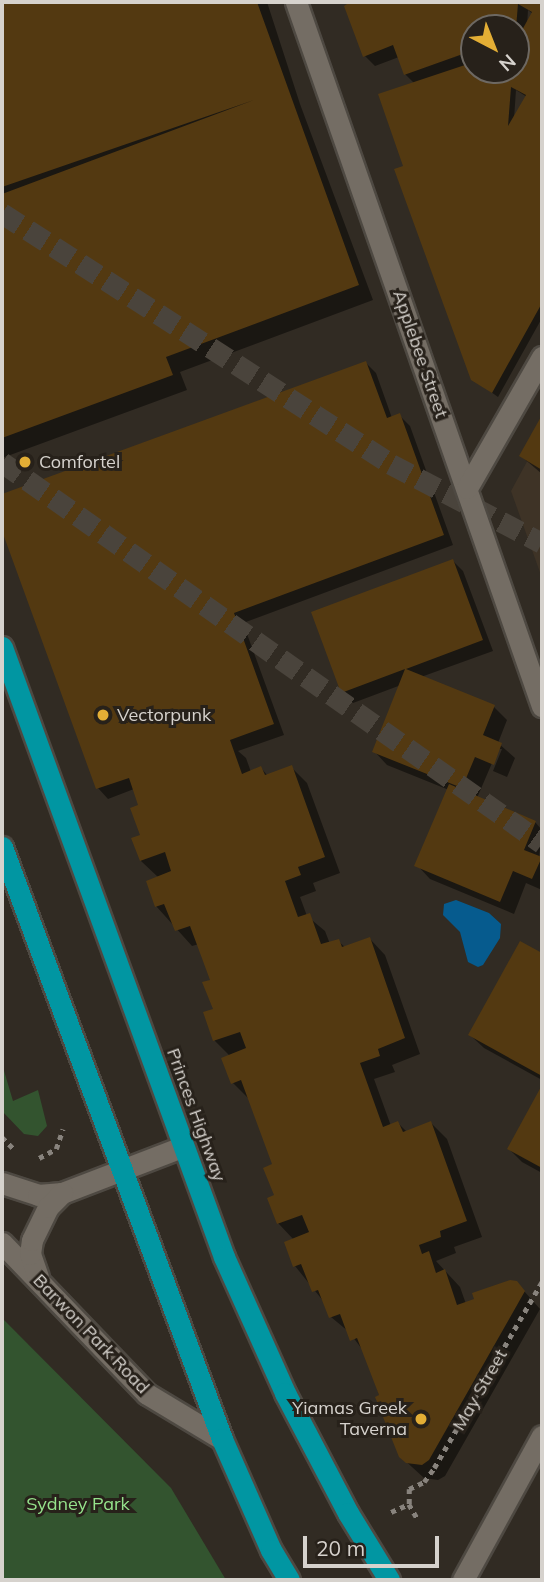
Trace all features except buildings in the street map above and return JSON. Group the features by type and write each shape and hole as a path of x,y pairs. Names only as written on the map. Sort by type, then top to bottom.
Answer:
{"highway":[{"name":"Princes Highway","path":"2,647 224,1257 285,1393 348,1513 389,1580"},
{"path":"2,847 222,1440 271,1550 289,1580"}],"street":[{"name":"Applebee Street","path":"296,2 542,706"},
{"path":"467,488 542,357"},
{"path":"2,1183 38,1195 62,1192 182,1147"},
{"path":"40,1283 30,1254 32,1240 48,1207 62,1192"},
{"name":"Barwon Park Road","path":"2,1243 146,1394 222,1440"},
{"path":"463,1580 542,1436"}],"path":[{"path":"34,1157 42,1158 56,1149 63,1129"},
{"path":"2,1137 18,1152"},
{"name":"May Street","path":"409,1504 410,1489 424,1482 434,1468 542,1282"},
{"path":"391,1513 409,1504 417,1518"}],"shaded area":[{"path":"542,434 542,578 511,491"}],"green space":[{"path":"2,1064 13,1101 38,1090 47,1126 38,1136 24,1134 2,1111"},
{"name":"Sydney Park","path":"2,1318 171,1488 226,1580 2,1580"}],"water":[{"path":"456,900 489,913 501,924 500,938 483,965 478,967 468,962 460,932 443,915 444,904"}],"tunnel":[{"path":"2,213 391,464 542,543"},
{"path":"2,462 542,843"}],"place":[{"name":"Comfortel","path":"25,462"},
{"name":"Vectorpunk","path":"103,715"},
{"name":"Yiamas Greek Taverna","path":"421,1419"}]}
